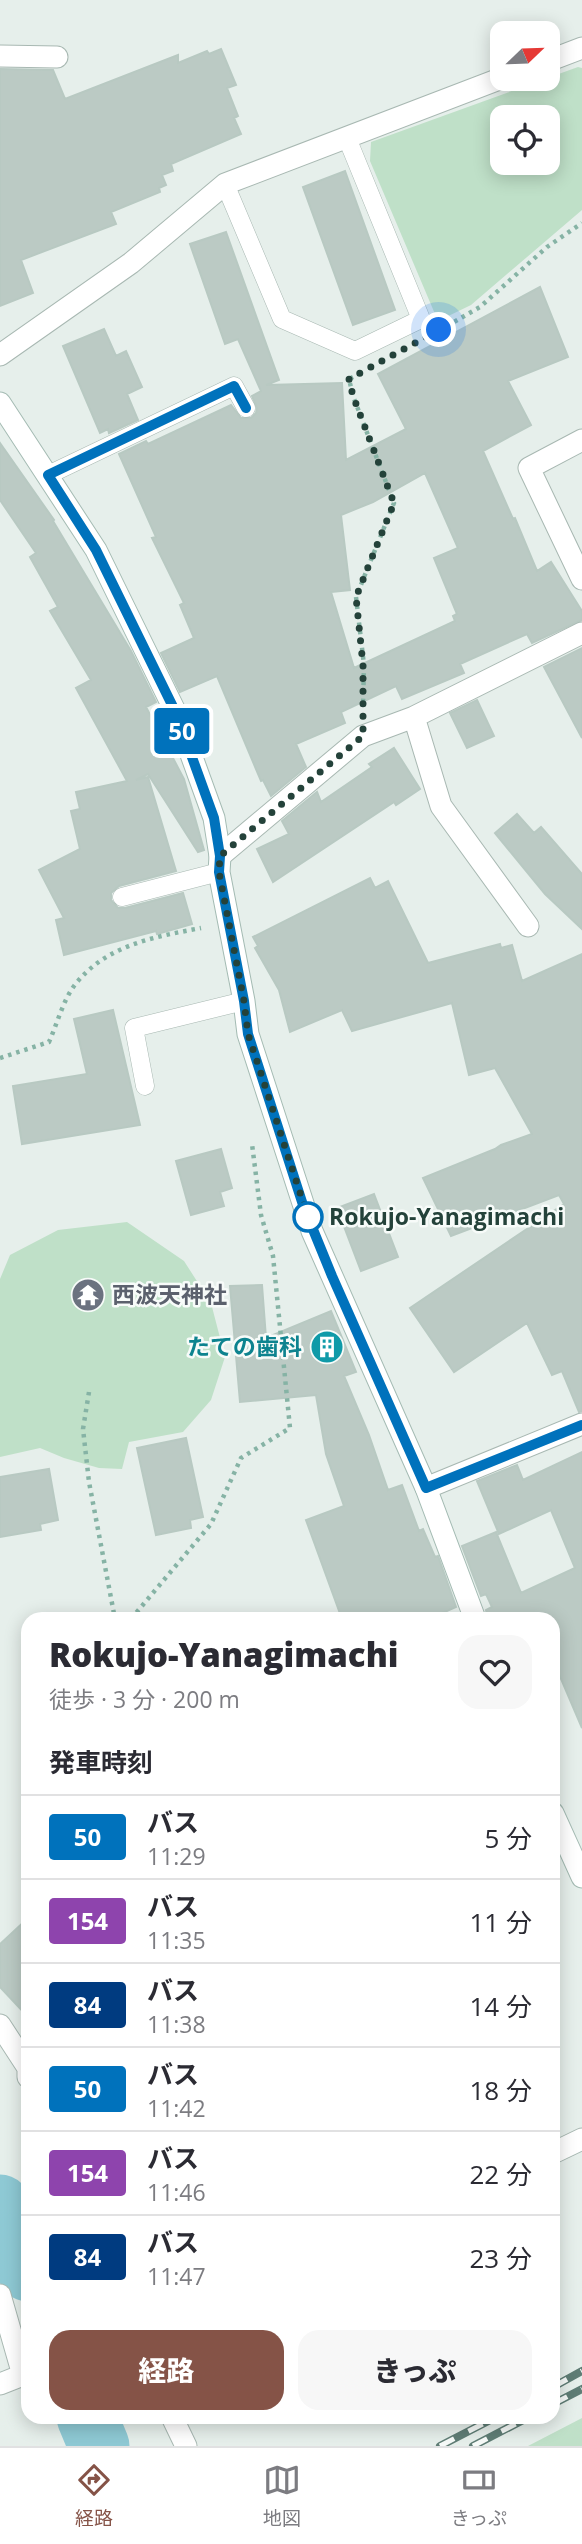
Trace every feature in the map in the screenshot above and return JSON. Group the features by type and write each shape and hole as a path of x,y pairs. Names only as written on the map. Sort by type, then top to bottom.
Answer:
{"street":[{"path":"560,56 582,48"},
{"path":"0,56 57,57"},
{"path":"0,355 131,263 225,184 490,83"},
{"path":"0,403 96,550 176,713 214,818 248,1034 312,1231 426,1488 472,1612"},
{"path":"582,440 529,468 582,579"},
{"path":"220,864 363,736 414,717 582,633"},
{"path":"414,717 441,806 528,926"},
{"path":"426,1488 582,1424"},
{"path":"560,1829 582,1877"},
{"path":"0,2025 21,2057"},
{"path":"560,2150 582,2139"},
{"path":"0,2295 21,2361"},
{"path":"0,2384 21,2376"},
{"path":"175,2424 186,2446"}],"lane":[{"path":"225,184 282,319 355,351 421,318 347,138"},
{"path":"48,475 234,386 246,408"},
{"path":"122,897 220,864"},
{"path":"145,1086 134,1028 244,1001"}],"path":[{"path":"439,330 480,307 547,247 582,223"},
{"path":"360,373 349,379 353,396 394,503 356,597 363,665 363,736"},
{"path":"0,1058 49,1041 73,988 95,963 125,946 150,938 229,922"},
{"path":"137,1612 211,1524 241,1458 290,1428 273,1256 261,1215 251,1137"},
{"path":"89,1392 83,1429 87,1469 115,1612"}],"green space":[{"path":"582,68 582,210 471,305 438,321 370,161 371,142 512,91 560,91 560,74"},
{"path":"127,1222 184,1261 211,1303 225,1357 211,1400 183,1432 129,1442 122,1469 99,1468 40,1448 0,1457 0,1279 10,1255 58,1230"},
{"path":"582,2418 582,2446 528,2446"}],"building":[{"path":"221,49 236,85 227,88 238,116 234,118 241,134 171,164 173,171 162,175 166,185 159,188 160,192 111,212 116,224 21,260 33,293 0,306 0,69 53,70 65,99 178,55 178,63 207,51 209,54"},
{"path":"345,171 395,310 353,325 303,187"},
{"path":"226,232 279,380 266,385 342,383 346,460 406,429 378,374 540,287 568,357 508,381 531,425 483,451 537,571 551,562 582,611 582,620 532,643 527,634 460,664 464,673 402,699 396,686 341,712 345,723 296,744 306,767 271,796 263,780 261,781 217,676 180,692 161,653 194,638 180,605 184,603 152,538 156,537 119,454 146,441 148,444 231,405 241,418 251,418 256,413 257,408 252,396 261,391 238,339 225,344 190,244","holes":["425,473 458,548 434,558 457,614 453,616 455,621 354,668 331,592 350,590 341,515 373,502"]},
{"path":"104,329 116,356 126,351 142,387 127,394 138,420 109,433 108,429 100,433 63,346"},
{"path":"0,443 54,520 131,651 156,702 146,707 184,779 204,850 198,852 148,774 136,780 148,777 176,871 119,886 111,893 111,900 118,908 125,908 183,893 192,924 64,955 56,920 64,918 39,870 80,849 71,811 80,809 76,792 127,781 76,688 91,680 50,611 58,607 30,557 36,553 0,500"},
{"path":"582,648 582,738 544,667"},
{"path":"477,700 494,736 467,748 450,713"},
{"path":"394,748 420,789 396,805 394,802 273,882 257,849 289,834 282,821 317,792 321,802 372,767 369,764"},
{"path":"517,814 534,833 541,827 582,874 582,929 545,894 495,833"},
{"path":"370,878 375,888 388,881 428,963 500,944 501,948 512,945 522,981 582,954 582,1411 579,1412 562,1371 552,1375 527,1323 454,1372 410,1308 564,1204 559,1195 451,1236 423,1178 532,1134 495,1068 469,1075 452,1003 352,1031 342,1010 290,1032 279,990 255,948 258,946 253,937"},
{"path":"113,1010 140,1125 22,1144 13,1086 87,1074 74,1019"},
{"path":"221,1149 232,1188 220,1192 224,1206 191,1215 176,1161"},
{"path":"374,1194 398,1257 361,1271 337,1208"},
{"path":"262,1285 266,1338 331,1311 356,1372 344,1376 388,1490 402,1485 419,1531 423,1529 435,1557 438,1556 456,1607 445,1612 339,1612 306,1520 344,1506 326,1454 316,1395 240,1402 230,1286"},
{"path":"186,1438 203,1517 190,1520 191,1528 156,1535 137,1448"},
{"path":"582,1452 582,1728 560,1676 560,1612 486,1612 492,1607 486,1594 481,1596 462,1546 496,1532 521,1593 575,1568 551,1510 499,1534 477,1481 517,1465 523,1480"},
{"path":"49,1469 58,1520 40,1524 41,1530 0,1537 0,1477"},
{"path":"21,1924 21,2010 0,1987 0,1944"}],"waterway":[{"path":"0,2205 21,2254"},
{"path":"90,2424 99,2446"}],"railway":[{"path":"560,2383 582,2371"},
{"path":"560,2400 582,2389"},
{"path":"440,2446 482,2424"},
{"path":"473,2446 515,2424"}],"bus line":[{"name":"50","path":"246,408 234,386 48,475 96,550 176,713 214,818 220,856 219,872 248,1034 268,1100 312,1231 426,1488 582,1425"}],"place":[{"name":"Rokujo-Yanagimachi","path":"308,1217"},
{"name":"西波天神社","path":"88,1295"},
{"name":"たての歯科","path":"327,1347"}],"route":[{"path":"308,1217 248,1034 219,872 220,856 363,736 363,665 356,597 394,503 349,379 439,330"}]}
